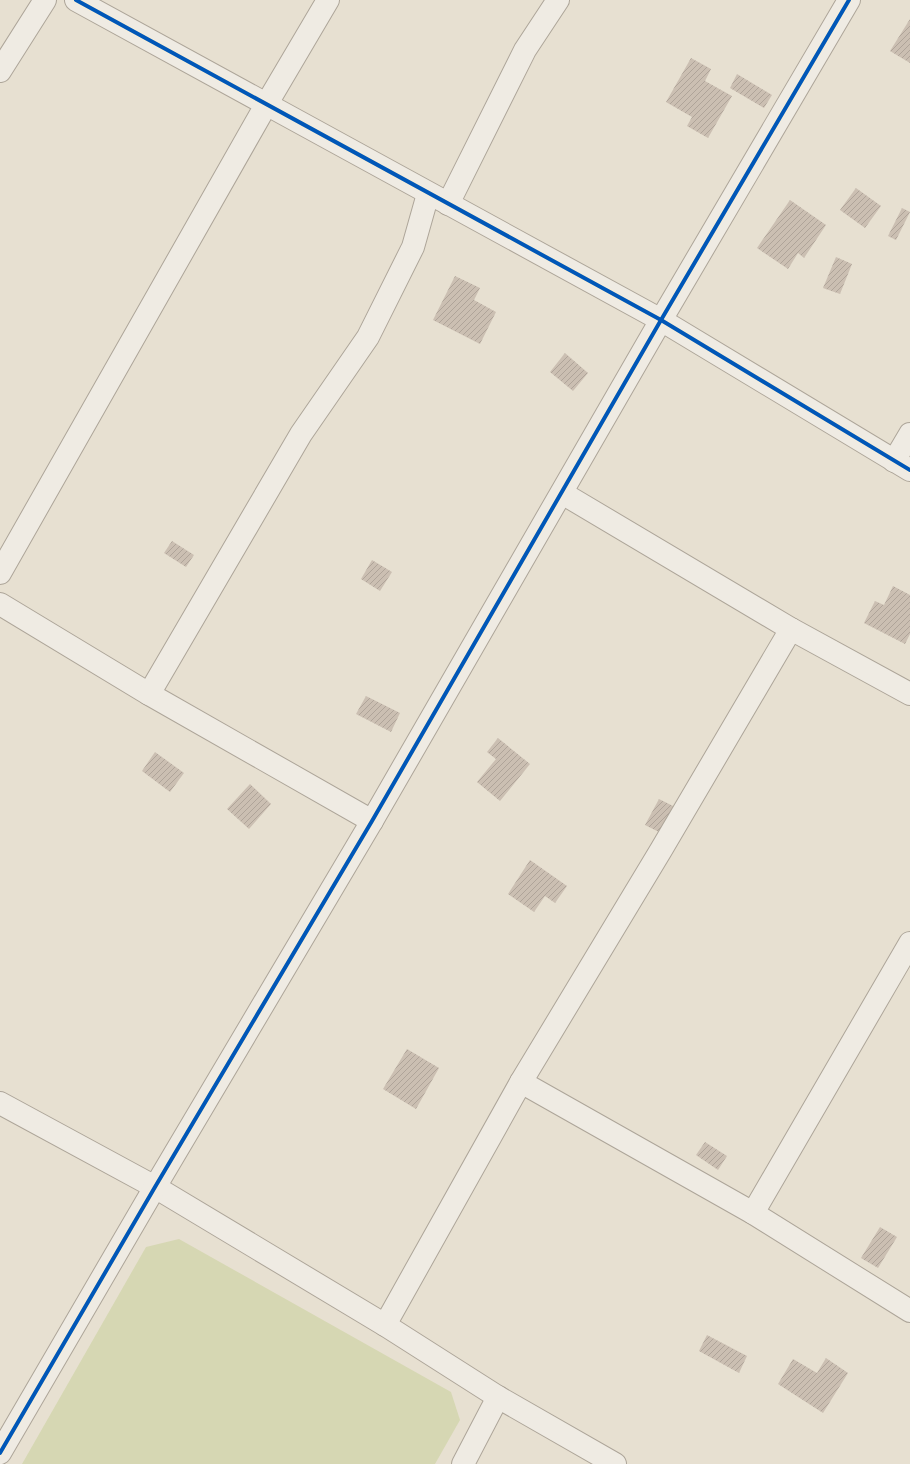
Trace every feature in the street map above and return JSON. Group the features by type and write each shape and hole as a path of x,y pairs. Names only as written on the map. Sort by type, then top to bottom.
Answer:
{"street":[{"path":"0,71 44,0"},
{"path":"76,0 428,194 661,320 902,466 910,434"},
{"path":"0,573 266,105 328,0"},
{"path":"448,204 524,50 558,0"},
{"path":"0,1453 155,1187 372,821 661,320 849,0"},
{"path":"149,694 301,434 368,337 413,247 428,194"},
{"path":"562,493 791,629 910,694"},
{"path":"0,604 149,694 372,821"},
{"path":"384,1325 521,1082 661,850 791,629"},
{"path":"753,1213 910,943"},
{"path":"521,1082 753,1213 910,1311"},
{"path":"0,1103 155,1187 384,1325 498,1397 616,1464"},
{"path":"463,1464 498,1397"}],"green space":[{"path":"179,1239 451,1392 460,1420 435,1464 22,1464 146,1247"}],"building":[{"path":"910,19 910,63 890,51"},
{"path":"691,58 711,69 705,81 732,96 708,138 687,126 692,117 666,102"},
{"path":"737,74 772,95 764,108 730,88"},
{"path":"856,188 881,206 865,228 840,210"},
{"path":"790,200 826,225 804,258 798,253 788,269 757,248"},
{"path":"902,208 910,212 896,240 888,236"},
{"path":"836,257 852,264 840,294 823,288"},
{"path":"455,276 480,288 474,300 496,312 480,344 433,320"},
{"path":"565,353 588,373 573,391 550,372"},
{"path":"172,541 194,555 186,567 164,553"},
{"path":"372,560 392,572 380,591 361,579"},
{"path":"893,586 910,595 910,634 905,644 864,623 875,601 884,605"},
{"path":"366,696 400,713 391,732 356,714"},
{"path":"498,738 530,764 500,801 477,782 496,759 487,752"},
{"path":"155,752 184,773 170,792 142,771"},
{"path":"250,784 271,804 249,829 227,809"},
{"path":"659,799 675,807 661,833 645,825"},
{"path":"530,860 567,886 555,903 545,896 534,912 508,894"},
{"path":"407,1049 439,1068 416,1109 383,1089"},
{"path":"705,1142 727,1156 718,1170 696,1155"},
{"path":"880,1227 897,1237 878,1268 861,1258"},
{"path":"707,1335 747,1356 739,1373 699,1351"},
{"path":"826,1358 848,1373 823,1413 778,1384 793,1359 817,1373"}],"cycle path":[{"path":"76,0 661,320 910,470"},
{"path":"0,1453 155,1187 372,821 661,320 849,0"}]}
